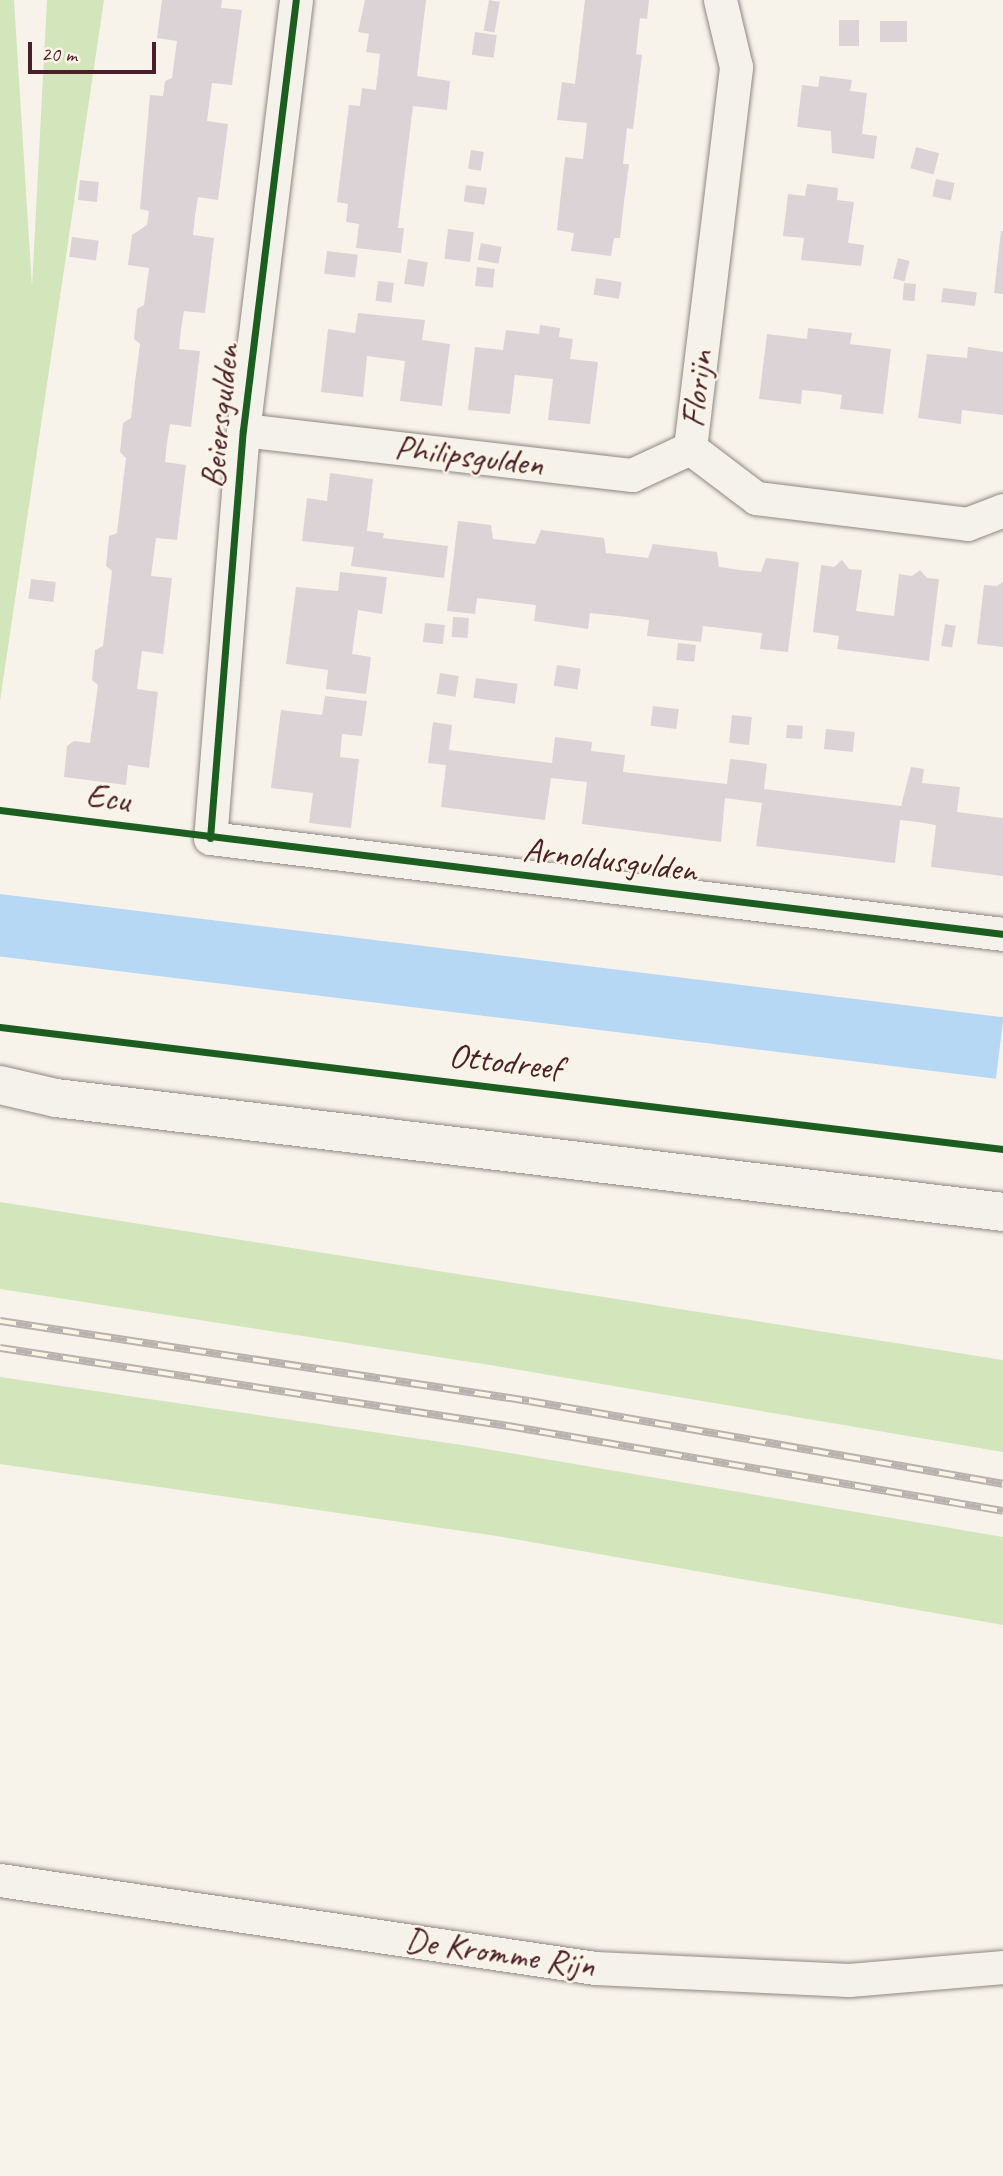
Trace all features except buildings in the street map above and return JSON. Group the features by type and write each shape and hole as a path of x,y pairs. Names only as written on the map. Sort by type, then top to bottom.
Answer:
{"street":[{"name":"Beiersgulden","path":"210,838 243,430 296,0"},
{"name":"Florijn","path":"720,0 736,67 690,448 756,498 967,524 1003,510"},
{"name":"Philipsgulden","path":"243,430 632,475 690,448"},
{"name":"Arnoldusgulden","path":"210,838 1003,934"},
{"path":"0,1085 56,1098 1003,1212"},
{"path":"0,1109 56,1098"},
{"name":"De Kromme Rijn","path":"0,1880 595,1968 849,1980 1003,1967"}],"green space":[{"path":"0,0 14,0 32,287 47,0 104,0 0,701"},
{"path":"0,1202 1003,1360 1003,1452 490,1365 0,1289"},
{"path":"0,1377 475,1447 1003,1537 1003,1625 497,1536 0,1464"}],"water":[{"path":"0,894 1003,1017 996,1079 0,956"}],"railway":[{"path":"0,1321 529,1401 1003,1484"},
{"path":"0,1348 508,1426 1003,1511"}],"cycle path":[{"path":"210,838 243,430 296,0"},
{"name":"Ecu","path":"0,810 1003,934"},
{"name":"Ottodreef","path":"0,1027 1003,1149"}]}
